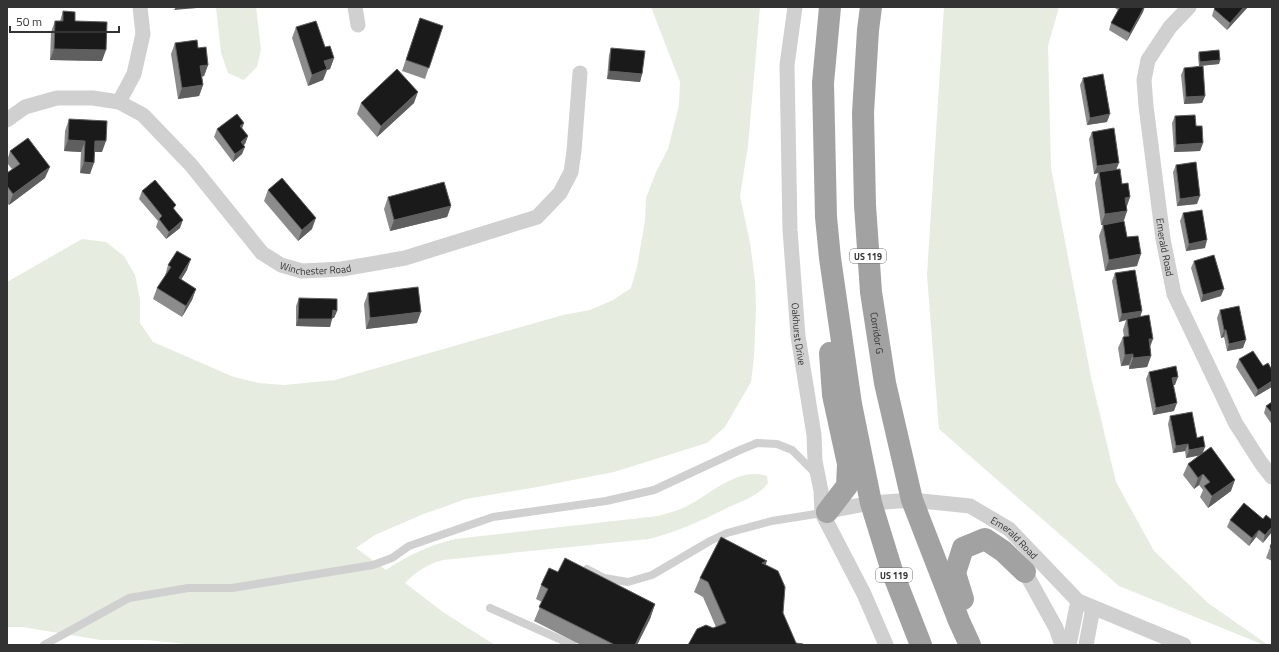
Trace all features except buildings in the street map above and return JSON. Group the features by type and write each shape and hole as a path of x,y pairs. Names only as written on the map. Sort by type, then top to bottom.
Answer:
{"highway":[{"name":"US 119","path":"830,7 823,83 826,217 830,258 851,404 871,503 892,571 921,645"},
{"name":"Corridor G","path":"872,7 868,30 863,113 865,204 871,292 886,382 912,500 959,621 970,645"},
{"path":"824,512 847,486 848,464 834,395 827,310 830,258"},
{"path":"980,645 954,573 962,548 985,539 1004,551 1025,572"}],"street":[{"path":"119,102 134,74 143,34 140,7"},
{"path":"355,7 358,24"},
{"name":"Oakhurst Drive","path":"795,7 787,65 790,230 798,336 814,435 815,461 824,512 864,594 886,645"},
{"name":"Emerald Road","path":"1189,7 1170,27 1148,60 1144,80 1163,239 1174,294 1236,424 1261,463 1272,477"},
{"name":"Winchester Road","path":"7,120 25,107 57,98 93,98 119,102 142,115 191,165 262,253 281,265 302,271 342,269 405,258 537,217 560,193 571,172 580,73"},
{"name":"Emerald Road","path":"824,512 871,503 912,500 970,506 1009,529 1078,601 1184,645"},
{"path":"992,519 1025,572 1056,628 1062,645"},
{"path":"1069,645 1078,601"},
{"path":"1086,645 1093,608"}],"lane":[{"path":"44,645 129,598 188,588 232,588 373,565 392,558 409,546 493,517 606,501 654,490 757,443 777,444 792,450 818,476"},
{"path":"587,569 604,578 628,582 652,575 710,541 727,533 772,521 824,512"},
{"path":"490,608 572,645"}],"shaded area":[{"path":"216,7 256,7 261,50 257,67 244,80 228,73 221,53"},
{"path":"651,7 760,7 748,146 740,196 750,242 755,281 756,309 754,358 751,382 725,427 707,443 614,472 466,499 421,515 375,535 356,548 386,570 419,551 455,539 658,516 684,508 725,483 746,475 756,474 767,476 768,483 764,488 750,498 700,521 670,533 649,539 443,560 422,569 405,583 443,612 495,645 195,645 147,640 101,640 22,627 7,627 7,282 82,239 106,242 124,256 135,275 140,299 140,323 153,342 234,377 259,383 284,385 335,380 563,315 590,310 613,300 631,288 637,267 645,221 646,198 656,172 668,149 679,105 680,82"},
{"path":"944,7 1059,7 1048,46 1051,168 1091,377 1116,482 1154,551 1208,603 1268,645 1264,645 1119,586 939,429 927,275"}]}
